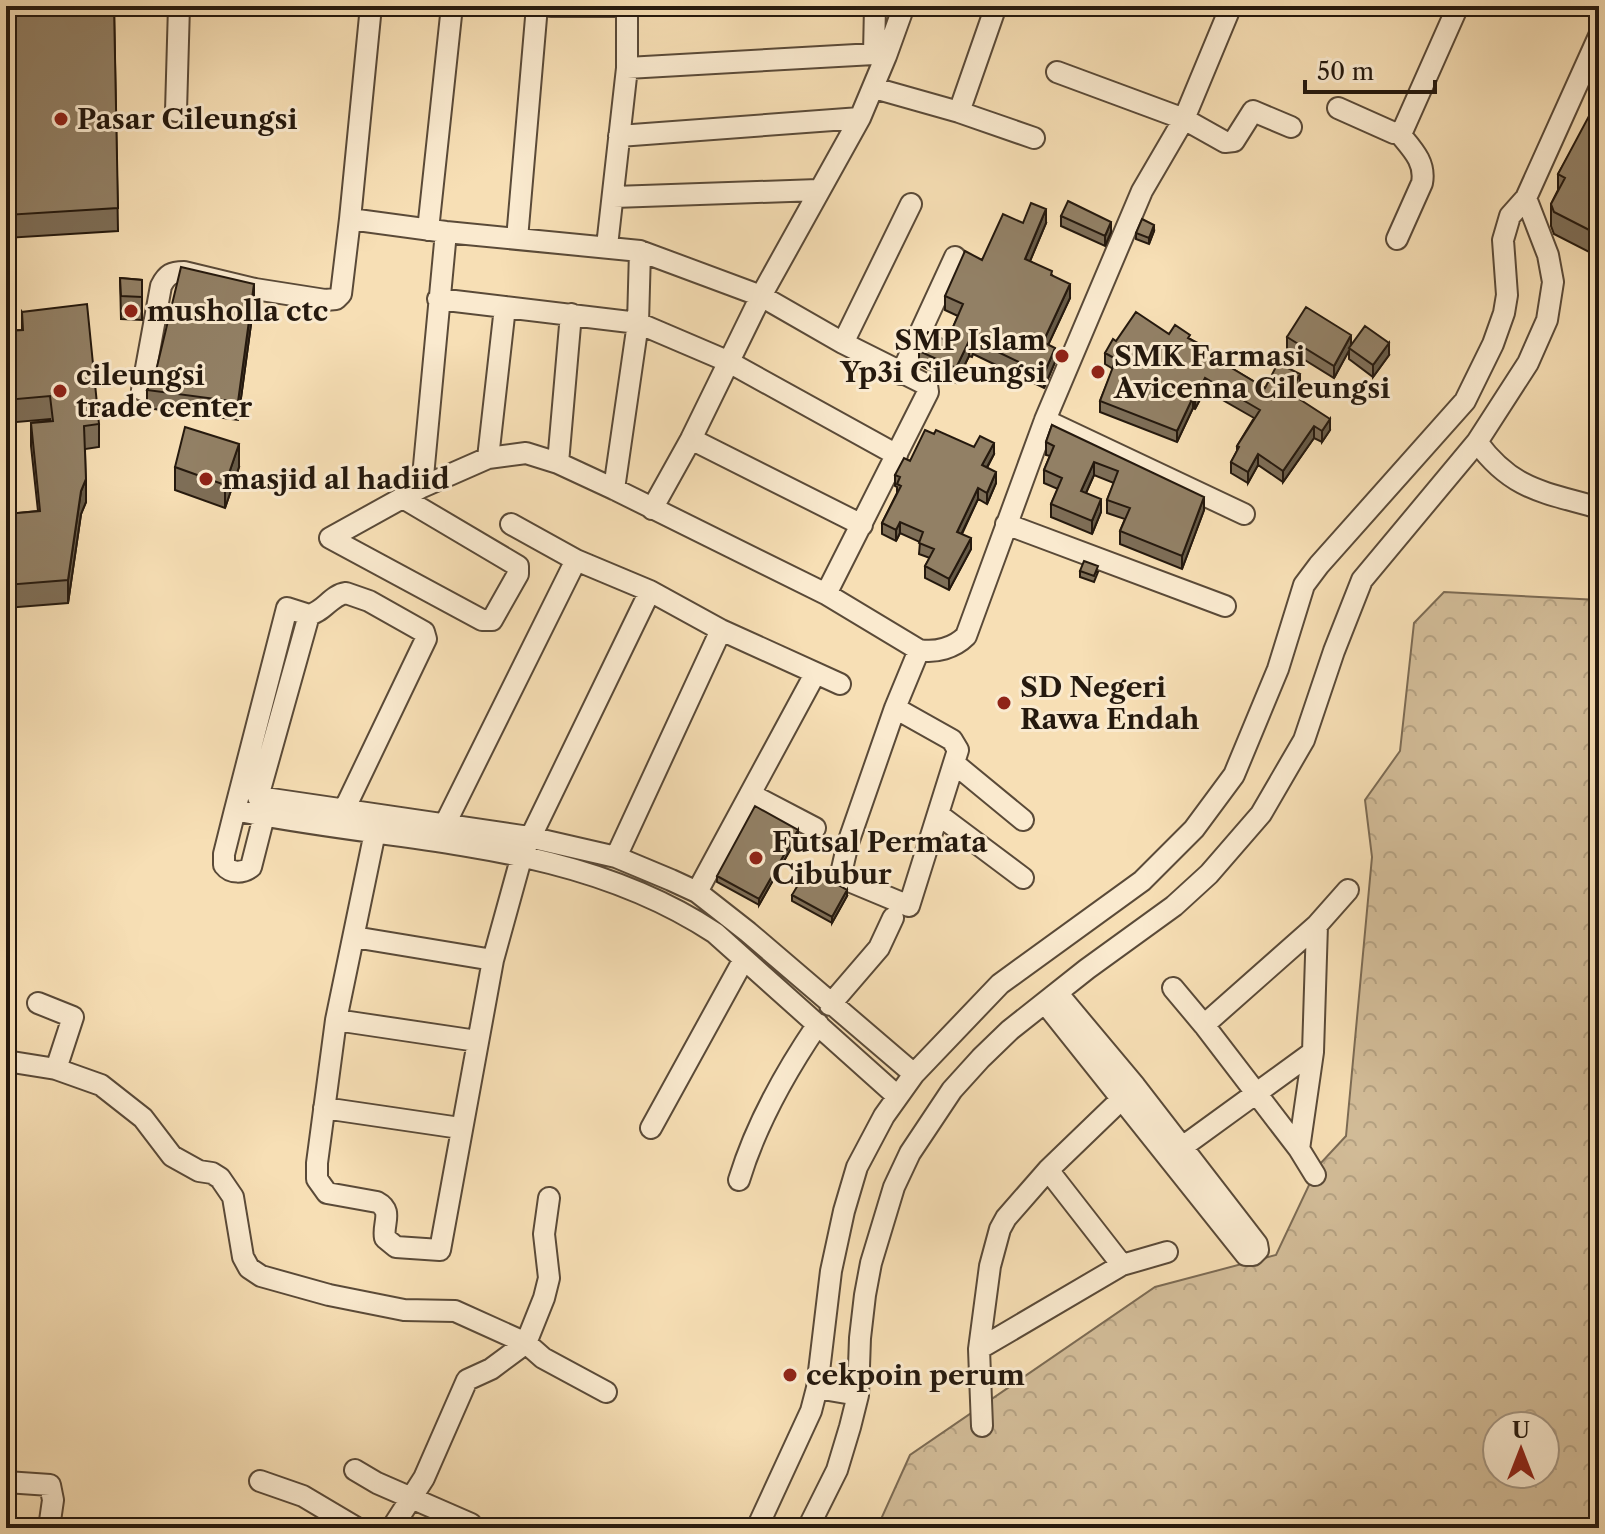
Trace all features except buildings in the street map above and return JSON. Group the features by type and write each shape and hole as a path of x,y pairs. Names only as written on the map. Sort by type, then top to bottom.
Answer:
{"street":[{"path":"176,111 179,6"},
{"path":"142,390 161,286 173,272 325,300 336,299 341,294 371,6"},
{"path":"422,487 438,299 437,231 452,6"},
{"path":"517,239 537,6"},
{"path":"551,6 624,6 627,68 607,246"},
{"path":"875,6 880,55"},
{"path":"652,509 691,439 761,296 860,118 874,88 880,55 904,6"},
{"path":"959,112 996,6"},
{"path":"403,498 518,566 518,574 492,620 482,620 330,538 422,487 488,458 526,453 558,463 614,489 826,594 919,650 928,652 951,647 966,636 1045,420 1142,191 1184,119 1231,6"},
{"path":"1338,108 1394,133 1404,130 1458,6"},
{"path":"808,1528 837,1470 839,1392 831,1271 857,1167 896,1095 1000,984 1142,881 1194,829 1234,775 1278,669 1304,585 1465,401 1493,344 1504,313 1507,295 1503,240 1510,216 1526,198 1599,36"},
{"path":"627,68 880,55"},
{"path":"1057,72 1184,119 1229,142 1234,141 1253,111 1291,127"},
{"path":"874,88 959,112 1034,138"},
{"path":"619,136 860,118"},
{"path":"1397,239 1423,174 1422,163 1399,133"},
{"path":"614,197 818,190"},
{"path":"757,1528 811,1411 839,1392 862,1324 871,1263 894,1187 910,1153 952,1090 1010,1030 1174,906 1209,874 1261,814 1304,740 1362,580 1477,442 1528,363 1547,320 1553,282 1548,255 1526,198"},
{"path":"843,343 911,204"},
{"path":"350,219 640,251 761,296 901,374 925,383 929,389 826,594"},
{"path":"614,489 638,323 640,251"},
{"path":"901,374 955,257"},
{"path":"438,299 638,323 727,361 897,455"},
{"path":"488,458 505,307"},
{"path":"558,463 571,314"},
{"path":"1045,420 1244,514"},
{"path":"691,439 862,525"},
{"path":"1477,442 1492,463 1529,488 1599,508"},
{"path":"511,524 576,560 650,591 721,630 840,684"},
{"path":"1006,524 1225,606"},
{"path":"444,826 576,560"},
{"path":"375,832 336,1020 317,1179 327,1193 383,1205 388,1218 385,1238 396,1247 440,1250 493,960 526,846 650,591"},
{"path":"250,806 287,608 309,615 322,610 339,594 346,593 400,617 426,635 425,644 344,810"},
{"path":"250,806 309,615"},
{"path":"616,857 721,630"},
{"path":"895,708 952,740 958,750 909,906 849,881 844,876 843,862 895,708 919,650"},
{"path":"697,892 815,674"},
{"path":"955,764 1023,820"},
{"path":"750,794 815,828"},
{"path":"250,806 375,832 616,857 697,892 914,1074"},
{"path":"250,806 344,810 444,826 526,846 653,897 715,933 896,1095"},
{"path":"939,815 1023,878"},
{"path":"1204,1025 1317,925 1348,890"},
{"path":"830,1005 879,948 893,918"},
{"path":"1299,1149 1313,1052 1317,925"},
{"path":"354,937 493,960"},
{"path":"651,1128 744,959"},
{"path":"1173,988 1299,1149 1315,1175"},
{"path":"1051,999 1175,1152 1246,1255 1253,1255 1258,1250 1257,1244 1175,1152"},
{"path":"38,1003 73,1017 56,1069"},
{"path":"336,1020 477,1041"},
{"path":"739,1180 751,1144 795,1058 818,1024"},
{"path":"1175,1152 1313,1052"},
{"path":"6,1061 56,1069 101,1085 143,1118 172,1156 220,1178 233,1197 243,1257 249,1268 261,1276 329,1295 404,1310 455,1311 526,1343 543,1358 606,1392"},
{"path":"982,1426 979,1349 990,1266 1000,1229 1048,1170 1129,1092"},
{"path":"324,1108 460,1128"},
{"path":"1048,1170 1122,1265"},
{"path":"392,1528 413,1498 467,1380 493,1367 526,1343 549,1278 544,1234 549,1198"},
{"path":"979,1349 1122,1265 1167,1252"},
{"path":"355,1470 471,1524"},
{"path":"260,1481 303,1496 357,1528"},
{"path":"6,1482 50,1485 53,1500 49,1528"}],"green space":[{"path":"1444,592 1599,600 1599,1528 877,1528 910,1455 1155,1287 1276,1255 1318,1166 1346,1136 1372,857 1365,800 1400,751 1414,623"}],"place":[{"name":"Pasar Cileungsi","path":"61,119"},
{"name":"musholla ctc","path":"131,311"},
{"name":"SMP Islam Yp3i Cileungsi","path":"1062,356"},
{"name":"SMK Farmasi Avicenna Cileungsi","path":"1098,372"},
{"name":"cileungsi trade center","path":"60,391"},
{"name":"masjid al hadiid","path":"206,479"},
{"name":"SD Negeri Rawa Endah","path":"1004,703"},
{"name":"Futsal Permata Cibubur","path":"756,858"},
{"name":"cekpoin perum","path":"790,1375"}]}
